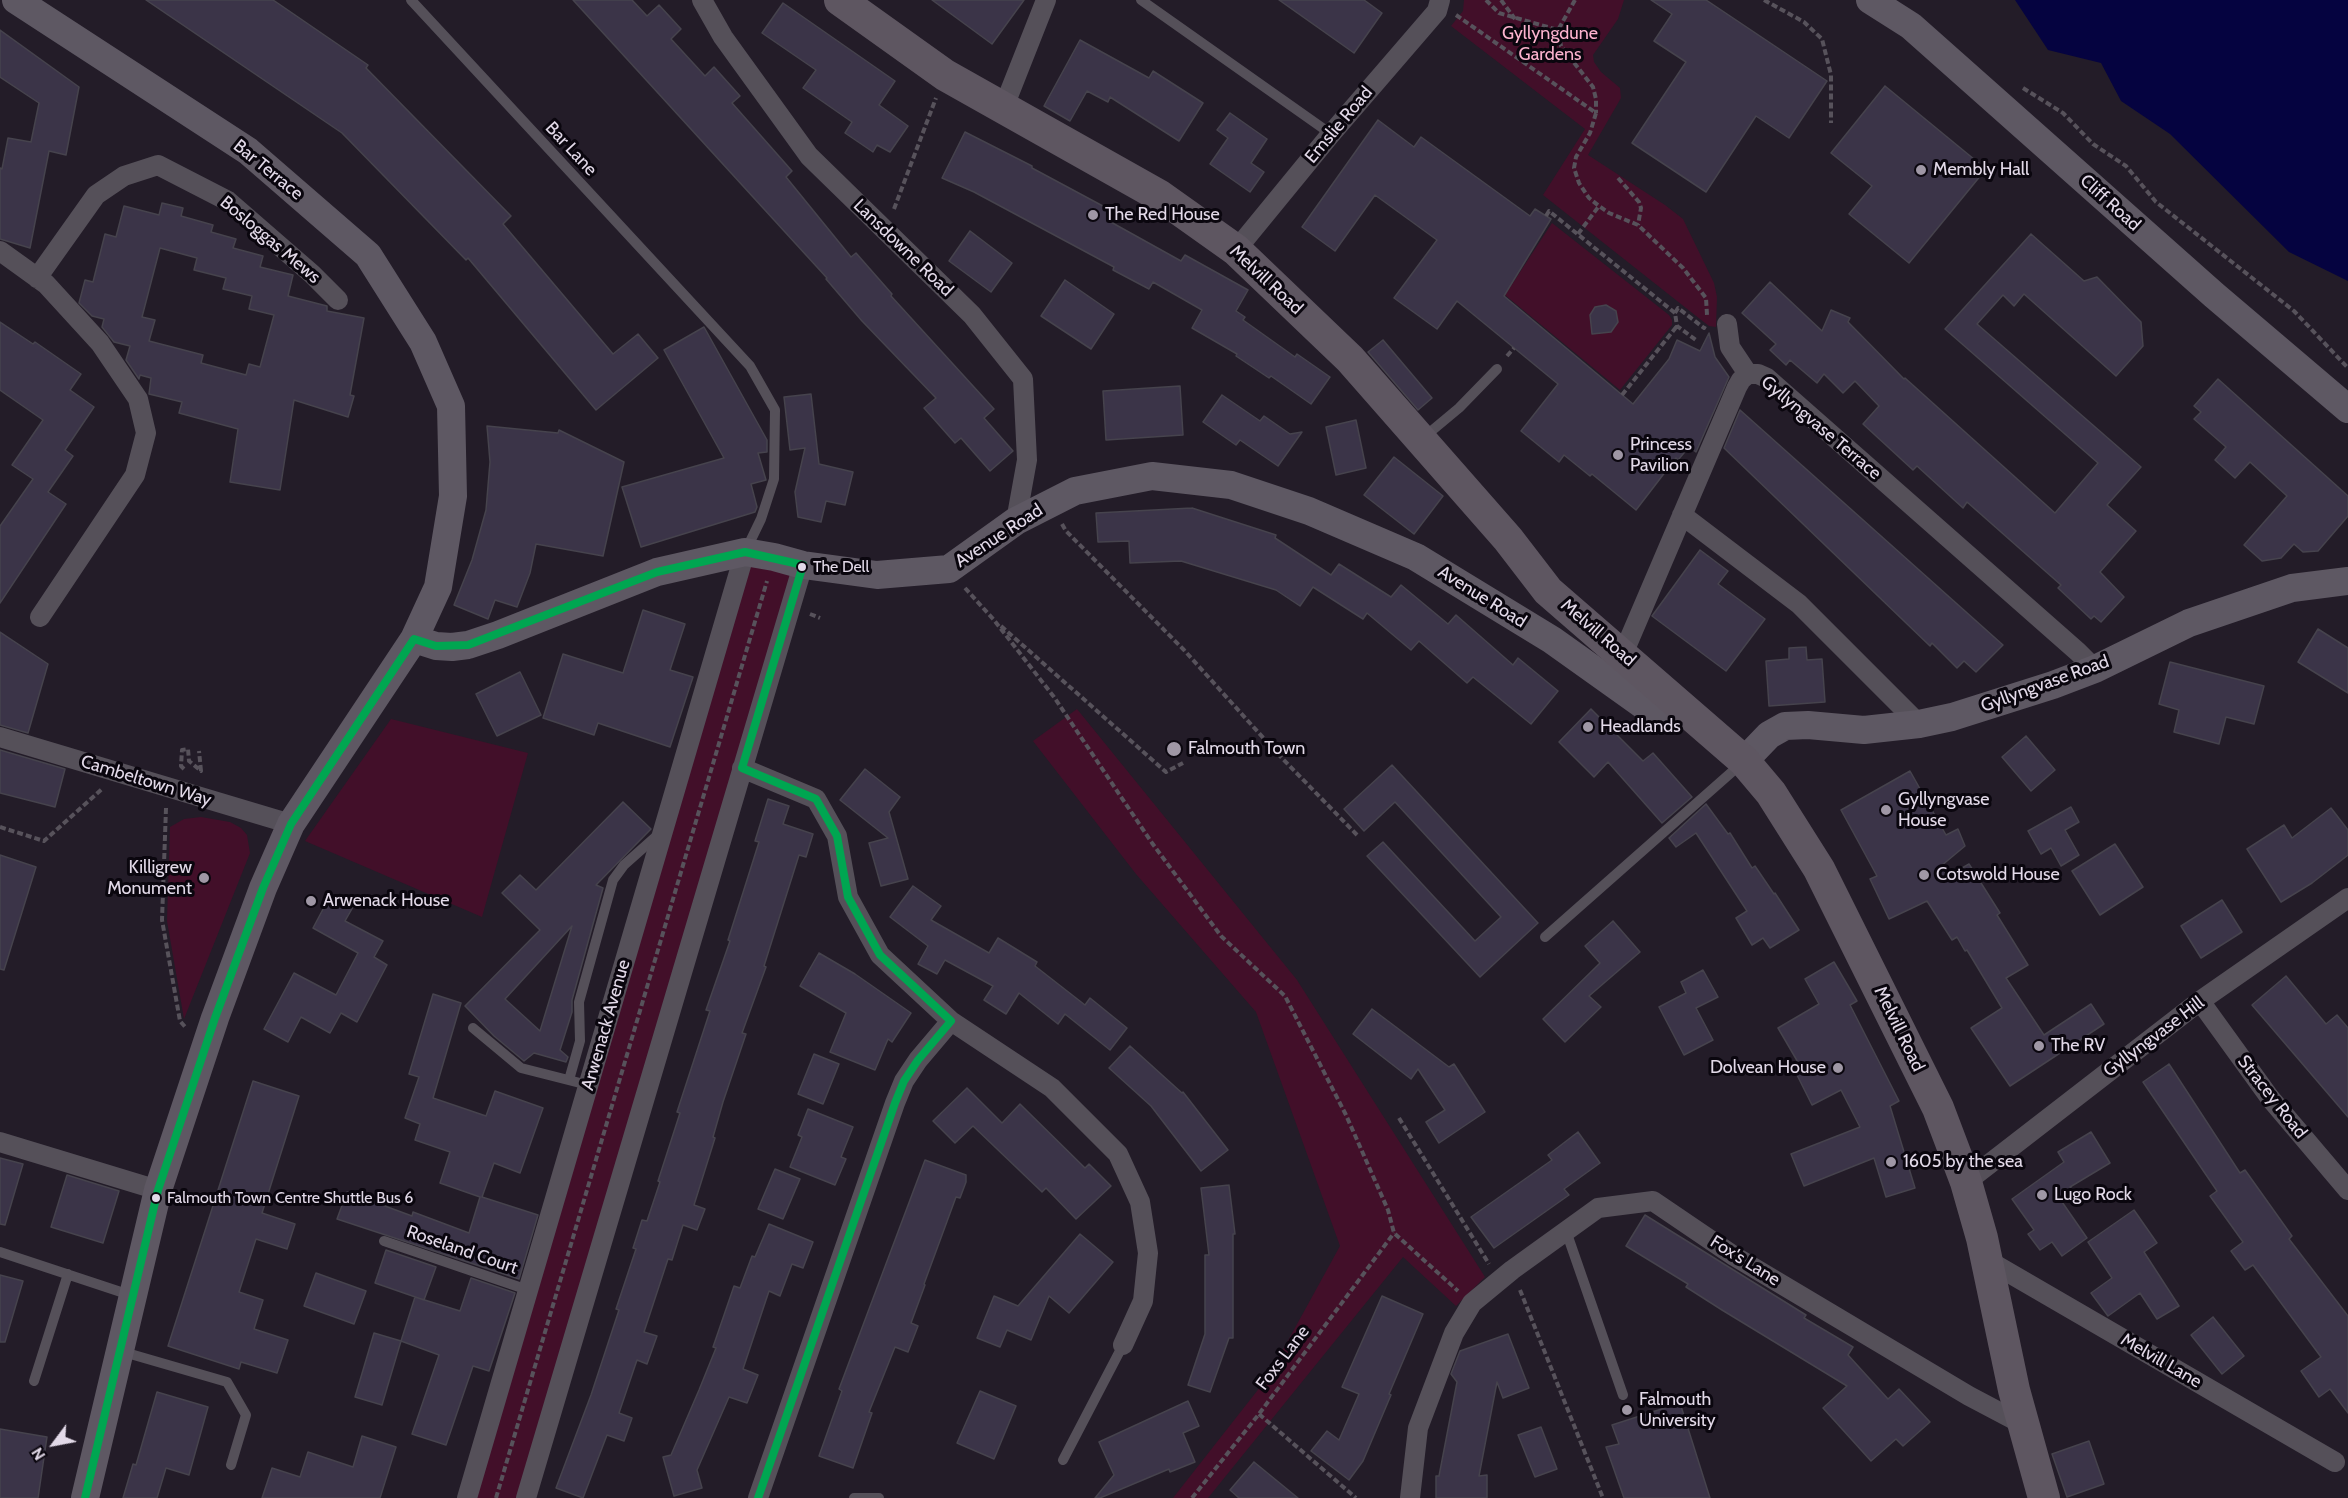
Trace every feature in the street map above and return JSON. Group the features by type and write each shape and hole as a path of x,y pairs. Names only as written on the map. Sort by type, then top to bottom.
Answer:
{"main road":[{"name":"Melvill Road","path":"840,0 945,75 1160,196 1236,250 1350,359 1508,539 1548,591 1744,761 1771,793 1819,869 1938,1108 1966,1182 1987,1260 2014,1390 2044,1498"}],"street":[{"name":"Bar Terrace","path":"16,0 248,151 368,255 423,342 451,406 453,496 438,587 414,639"},
{"name":"Lansdowne Road","path":"702,0 723,37 809,156 972,315 1023,379 1027,460 1016,521"},
{"path":"1002,109 1045,0"},
{"name":"Cliff Road","path":"1870,0 1911,26 2214,295 2348,409"},
{"name":"Emslie Road","path":"1236,250 1331,134 1437,11 1440,1"},
{"name":"Bosloggas Mews","path":"37,278 96,195 124,176 158,165 228,201 312,274 338,300"},
{"path":"0,251 46,284 100,343 138,399 146,434 135,475 40,617"},
{"path":"1727,324 1730,348 1748,374"},
{"name":"Gyllyngvase Terrace","path":"1623,654 1737,387 1748,374 1758,374 1767,378 2095,669"},
{"name":"Avenue Road","path":"414,639 436,646 468,645 657,572 745,552 802,565 877,575 949,569 1016,521 1075,491 1152,476 1231,486 1310,511 1416,557 1552,640 1646,707 1685,708"},
{"path":"1682,515 1799,604 1919,724"},
{"name":"Arwenack Avenue","path":"467,1498 745,552"},
{"path":"526,1498 802,565"},
{"name":"Gyllyngvase Road","path":"1744,761 1769,735 1785,726 1808,725 1864,730 1919,724 1952,717 2053,685 2095,669 2189,622 2292,588 2348,580"},
{"path":"85,1498 158,1190 205,1048 259,898 291,824 414,639"},
{"name":"Cambeltown Way","path":"0,737 291,824"},
{"path":"742,768 816,799 837,836 848,897 880,955 951,1021 1052,1088 1118,1154 1140,1202 1148,1253 1143,1301 1123,1345"},
{"name":"Gyllyngvase Hill","path":"1966,1182 2200,1001 2348,898"},
{"name":"Stracey Road","path":"2200,1001 2270,1098 2348,1190"},
{"path":"758,1498 895,1103 904,1082 918,1060 951,1021"},
{"path":"0,1142 158,1190"},
{"name":"Fox's Lane","path":"1410,1498 1418,1428 1454,1333 1472,1303 1506,1275 1598,1208 1653,1201 1734,1256 2024,1425"},
{"name":"Melvill Lane","path":"1987,1260 2335,1462"}],"lane":[{"name":"Bar Lane","path":"411,0 750,366 775,410 774,479 761,519 745,552"},
{"path":"1140,0 1331,134"},
{"path":"1420,441 1459,408 1497,369"},
{"path":"1545,937 1744,761"},
{"path":"568,1080 580,1041 579,1002 613,880 624,865 663,830"},
{"path":"473,1028 521,1068 588,1085"},
{"path":"1566,1231 1623,1395"},
{"name":"Roseland Court","path":"384,1241 528,1290"},
{"path":"0,1252 133,1297"},
{"path":"34,1381 68,1274"},
{"path":"1063,1460 1123,1345"},
{"path":"120,1351 227,1382 246,1414 231,1466"},
{"path":"854,1498 879,1498"}],"path":[{"path":"1486,0 1499,13 1558,30"},
{"path":"1501,0 1516,19"},
{"path":"1575,0 1558,30 1561,46 1593,87 1596,113 1590,134 1576,157 1574,168 1579,183 1589,198 1609,213 1638,225 1683,268 1706,298 1707,311 1704,328 1678,308 1674,313"},
{"path":"1764,0 1804,22 1822,39 1831,75 1831,123"},
{"path":"1440,1 1500,48 1596,113"},
{"path":"886,230 945,75"},
{"path":"2022,88 2063,113 2093,144 2126,166 2156,202 2294,311 2348,368"},
{"path":"1618,178 1626,184 1639,202 1641,208 1638,225"},
{"path":"1578,235 1599,206"},
{"path":"1546,216 1549,211 1674,313 1677,326 1695,340"},
{"path":"1622,395 1677,326"},
{"path":"1050,503 1066,531 1184,650 1276,752 1359,837"},
{"name":"Arwenack Avenue","path":"496,1498 774,557"},
{"path":"949,569 994,620 1054,697 1152,843 1221,936 1285,996 1346,1115 1388,1210 1394,1233 1472,1303"},
{"path":"994,620 1167,772 1183,763"},
{"path":"186,794 190,775 181,766 182,750 188,749 189,761 201,771 199,751"},
{"path":"0,827 45,841 108,784"},
{"path":"166,787 162,920 180,1021 205,1048"},
{"path":"1399,1118 1506,1275 1603,1498"},
{"name":"Foxs Lane","path":"1192,1498 1259,1414 1394,1233"},
{"path":"1259,1414 1356,1498"}],"green space":[{"name":"Gyllyngdune Gardens","path":"1464,0 1624,0 1618,19 1593,55 1594,62 1601,72 1620,88 1621,98 1588,155 1683,219 1714,283 1717,297 1716,327 1709,326 1543,195 1585,129 1451,26 1463,11"},
{"path":"1552,223 1669,315 1672,320 1672,325 1620,390 1505,295"},
{"path":"747,556 796,569 522,1498 471,1498"},
{"path":"1077,709 1297,980 1485,1277 1456,1306 1403,1257 1208,1498 1173,1498 1268,1377 1340,1246 1256,1012 1136,874 1033,741"},
{"path":"391,719 528,753 482,917 305,841"},
{"path":"201,817 230,822 241,828 247,835 250,853 184,1019 167,921 170,827 184,819"}],"shaded area":[{"path":"2015,0 2348,0 2348,281 2289,252 2170,134 2121,101 2101,63 2048,50"}],"building":[{"path":"146,0 273,0 368,65 366,68 511,216 503,224 613,354 638,334 658,358 596,410 468,258 466,260 342,133"},
{"path":"573,0 632,0 647,16 659,5 681,29 671,39 705,76 714,67 740,96 732,103 792,171 786,177 851,257 856,253 892,294 891,296 994,409 984,418 1013,451 990,471 961,438 955,443 924,408 936,398 862,321 827,278"},
{"path":"932,0 1024,0 992,44"},
{"path":"1279,0 1364,0 1382,13 1354,53"},
{"path":"1651,0 1706,0 1827,81 1789,138 1756,116 1706,192 1632,143 1686,62 1654,41 1672,14"},
{"path":"783,3 895,81 879,105 908,126 890,152 877,145 873,152 845,133 852,122 803,88 816,70 762,33"},
{"path":"0,30 79,87 66,155 49,151 30,248 0,239 0,168 2,169 8,138 31,142 39,103 0,77"},
{"path":"1080,40 1149,78 1153,71 1203,103 1179,141 1110,97 1108,102 1087,91 1070,121 1044,106"},
{"path":"1885,86 1986,169 1909,263 1849,214 1872,186 1831,153"},
{"path":"1230,113 1267,139 1251,163 1264,172 1250,192 1210,164 1228,138 1217,130"},
{"path":"1378,120 1414,147 1421,137 1530,216 1535,209 1551,219 1504,296 1633,404 1669,359 1677,340 1700,351 1709,333 1715,357 1729,377 1696,452 1689,447 1678,460 1676,458 1636,510 1592,474 1590,476 1564,455 1559,462 1521,431 1558,384 1457,301 1437,329 1394,298 1437,240 1375,195 1335,251 1302,227"},
{"path":"965,132 1114,212 1109,221 1181,261 1185,255 1248,290 1236,311 1245,317 1243,320 1295,357 1297,354 1330,377 1311,404 1271,376 1269,378 1236,356 1237,354 1192,328 1202,310 1153,282 1149,289 1113,270 1114,267 974,192 942,178"},
{"path":"162,203 183,208 181,216 213,225 211,232 236,239 233,248 263,256 260,267 293,275 288,296 327,306 327,311 364,318 350,395 354,396 348,417 294,400 280,490 230,482 238,429 179,413 182,402 149,394 151,378 140,375 139,379 126,360 130,346 114,342 102,327 104,319 92,316 79,303 85,280 93,282 105,234 116,237 124,206 159,215","holes":["160,248 197,258 194,270 226,278 223,289 252,296 249,309 274,315 260,367 249,364 246,375 201,363 203,355 149,341 155,320 142,317"]},
{"path":"970,231 1012,263 991,292 949,261"},
{"path":"2031,234 2084,281 2097,277 2141,322 2143,346 2116,376 2024,294 2014,306 2003,295 1977,324 2141,467 2107,505 2136,531 2100,572 2124,597 2101,622 2094,616 2091,619 2058,588 2061,585 1967,502 1963,508 1917,466 1913,470 1863,424 1879,406 1855,381 1843,393 1824,374 1817,383 1790,360 1786,365 1770,350 1776,344 1742,313 1770,282 1822,331 1831,310 1850,318 1848,322 1904,379 2055,513 2098,463 1945,329"},
{"path":"1065,280 1114,314 1091,349 1041,316"},
{"path":"1606,305 1616,311 1618,322 1611,332 1592,334 1590,315 1595,307"},
{"path":"0,322 33,344 35,342 81,374 70,390 94,407 65,450 73,456 48,492 66,504 0,603 0,526 33,479 12,465 43,420 0,390"},
{"path":"704,327 767,440 767,452 758,453 766,480 751,484 757,507 755,512 641,547 622,487 724,458 664,350"},
{"path":"1383,340 1432,398 1418,410 1368,352"},
{"path":"2218,379 2348,496 2348,516 2318,551 2303,552 2294,544 2281,558 2262,561 2244,545 2287,496 2250,462 2235,478 2215,460 2226,447 2194,419 2201,412 2194,406"},
{"path":"1180,386 1183,435 1106,440 1103,391"},
{"path":"811,394 819,464 853,472 845,505 826,501 821,522 798,517 795,492 805,448 790,450 784,397"},
{"path":"1222,395 1260,421 1264,416 1290,434 1302,432 1278,466 1240,440 1236,445 1203,422"},
{"path":"1740,410 2003,645 1976,672 1964,661 1957,668 1932,643 1930,646 1724,448"},
{"path":"1356,420 1366,468 1336,475 1326,427"},
{"path":"487,426 558,433 559,430 624,462 603,556 536,544 530,573 517,607 495,600 488,619 454,605 472,560 486,510 490,462"},
{"path":"1394,457 1443,496 1414,534 1364,495"},
{"path":"1192,508 1276,535 1275,538 1331,575 1339,564 1391,597 1401,585 1448,624 1456,615 1513,665 1518,658 1558,691 1531,724 1473,677 1467,683 1419,641 1411,650 1367,613 1363,619 1313,587 1300,606 1276,590 1181,561 1130,563 1129,541 1098,542 1096,513"},
{"path":"1700,550 1728,571 1718,584 1765,619 1726,671 1652,616"},
{"path":"643,610 685,624 670,670 693,677 670,747 598,723 594,735 543,718 563,654 623,673"},
{"path":"2318,629 2348,648 2348,693 2298,662"},
{"path":"0,632 48,664 28,733 0,725"},
{"path":"1806,647 1807,660 1822,659 1825,702 1769,706 1766,661 1789,659 1789,648"},
{"path":"2170,662 2264,686 2254,724 2226,717 2219,744 2174,732 2179,710 2159,704"},
{"path":"520,672 541,715 497,736 476,694"},
{"path":"1591,709 1643,761 1653,753 1692,797 1662,823 1608,762 1594,777 1559,742"},
{"path":"2026,736 2055,770 2031,791 2002,757"},
{"path":"0,750 65,769 55,807 0,793"},
{"path":"1392,765 1538,923 1480,977 1367,856 1383,842 1475,941 1501,917 1395,802 1364,831 1344,809"},
{"path":"865,769 900,797 889,812 908,879 881,886 869,843 888,838 840,800"},
{"path":"1910,771 1946,835 1958,829 1965,846 1941,866 1948,876 1969,864 2000,913 1997,915 2028,965 2006,978 2044,1035 2091,1004 2104,1024 2010,1086 1971,1028 2002,1008 1967,950 1965,951 1957,937 1952,940 1927,901 1889,919 1870,879 1877,876 1841,810"},
{"path":"768,799 789,806 783,824 813,834 806,857 799,855 764,966 766,967 742,1033 746,1034 723,1102 713,1137 715,1138 694,1205 705,1209 697,1230 683,1225 672,1260 668,1259 644,1332 657,1336 647,1364 637,1360 619,1413 632,1418 624,1441 607,1435 583,1498 556,1488 591,1395 619,1310 616,1309 636,1249 633,1248 642,1220 647,1221 660,1182 658,1181 680,1113 677,1112 710,1011 706,1010 730,941 728,940 759,842 755,841"},
{"path":"623,802 651,829 596,885 603,888 572,1000 572,1012 560,1050 568,1057 566,1062 534,1053 524,1061 494,1036 465,1006 540,930 502,893 520,875 536,890","holes":["572,926 540,1031 505,999"]},
{"path":"1706,804 1728,834 1730,833 1752,868 1755,866 1775,893 1799,930 1770,948 1763,938 1752,945 1736,918 1747,911 1696,833 1676,847 1669,838"},
{"path":"2071,807 2079,822 2065,830 2079,855 2061,866 2051,848 2041,854 2028,831"},
{"path":"2331,808 2348,830 2348,855 2312,883 2281,902 2247,849 2284,825 2292,838"},
{"path":"2115,844 2143,887 2100,915 2072,871"},
{"path":"0,855 36,867 4,970 0,969"},
{"path":"913,886 941,906 931,920 989,953 998,938 1037,962 1035,966 1085,1005 1090,998 1127,1028 1110,1050 1065,1014 1058,1024 1019,993 1006,1014 984,1000 993,986 945,960 937,974 918,964 928,946 890,917"},
{"path":"330,896 353,907 345,921 383,941 374,957 387,965 357,1022 341,1013 330,1033 301,1017 288,1042 264,1029 294,973 336,995 358,953 313,928"},
{"path":"2222,900 2242,932 2201,958 2181,926"},
{"path":"1613,921 1640,952 1589,996 1601,1007 1565,1042 1543,1019 1600,963 1585,946"},
{"path":"819,953 855,974 911,1013 892,1042 888,1039 875,1070 830,1052 846,1013 800,986"},
{"path":"1834,962 1857,1001 1850,1005 1899,1101 1890,1106 1915,1188 1886,1197 1874,1158 1804,1186 1791,1154 1860,1127 1841,1090 1812,1105 1793,1067 1799,1064 1778,1028 1819,1004 1805,979"},
{"path":"1703,970 1718,997 1696,1008 1713,1040 1684,1055 1659,1007 1686,993 1681,982"},
{"path":"2286,976 2326,1024 2337,1015 2348,1028 2348,1117 2252,1005"},
{"path":"433,994 461,1003 433,1098 486,1116 495,1091 543,1108 520,1173 494,1163 482,1197 538,1215 519,1279 337,1219 347,1192 412,1216 413,1212 469,1233 480,1197 440,1183 450,1152 415,1140 420,1124 405,1118 419,1077 409,1074"},
{"path":"1372,1009 1449,1067 1454,1064 1485,1112 1439,1143 1426,1122 1445,1110 1418,1069 1411,1079 1353,1034"},
{"path":"1130,1046 1183,1092 1228,1150 1201,1171 1151,1106 1109,1068"},
{"path":"814,1054 839,1064 823,1104 798,1094"},
{"path":"2169,1064 2240,1173 2245,1170 2292,1236 2289,1239 2348,1316 2348,1413 2330,1389 2319,1397 2301,1371 2321,1357 2253,1265 2245,1270 2231,1251 2243,1242 2210,1196 2217,1191 2143,1082"},
{"path":"253,1081 299,1096 262,1213 295,1224 287,1249 256,1239 239,1292 263,1300 254,1329 288,1340 277,1373 241,1362 239,1369 168,1346"},
{"path":"967,1088 1002,1123 1020,1104 1085,1168 1089,1164 1111,1186 1076,1219 1046,1188 1042,1192 973,1126 955,1143 933,1121"},
{"path":"808,1109 853,1127 841,1157 846,1159 835,1185 790,1167 802,1137 798,1135"},
{"path":"1578,1132 1600,1163 1564,1189 1569,1195 1494,1248 1471,1217 1552,1160 1548,1155"},
{"path":"2091,1132 2110,1163 2070,1187 2073,1190 2060,1199 2087,1238 2062,1256 2052,1242 2040,1250 2028,1234 2034,1230 2012,1199 2064,1162 2058,1152"},
{"path":"0,1158 23,1164 5,1225 0,1224"},
{"path":"925,1160 966,1175 966,1182 960,1198 956,1197 924,1284 911,1323 918,1326 908,1352 895,1347 869,1412 872,1413 853,1468 819,1456 842,1391 839,1389"},
{"path":"775,1169 800,1179 783,1219 758,1209"},
{"path":"67,1175 119,1191 103,1243 51,1227"},
{"path":"1229,1185 1235,1234 1233,1234 1233,1338 1229,1338 1210,1392 1188,1385 1205,1334 1205,1255 1209,1255 1201,1188"},
{"path":"2134,1210 2157,1243 2144,1252 2179,1306 2157,1319 2140,1293 2108,1316 2091,1293 2112,1278 2088,1242"},
{"path":"1645,1215 1806,1315 1804,1318 1853,1347 1848,1355 1888,1399 1899,1389 1930,1422 1903,1446 1896,1439 1871,1461 1823,1408 1847,1386 1722,1310 1686,1287 1688,1284 1626,1246"},
{"path":"769,1224 813,1242 803,1268 792,1264 780,1296 769,1291 743,1369 758,1375 747,1403 729,1397 697,1470 702,1488 674,1496 663,1457 671,1455 716,1348 713,1347 734,1286 740,1288 752,1256 755,1257"},
{"path":"1080,1234 1113,1262 1069,1313 1049,1296 1031,1340 1007,1330 1000,1347 977,1338 994,1296 1018,1306"},
{"path":"386,1250 436,1267 424,1300 375,1283"},
{"path":"316,1273 366,1291 354,1324 304,1306"},
{"path":"0,1275 23,1281 5,1342 0,1342"},
{"path":"471,1278 515,1293 489,1371 473,1366 446,1445 412,1434 439,1355 401,1341 415,1297 460,1311"},
{"path":"1382,1296 1423,1314 1363,1461 1349,1480 1311,1451 1327,1431 1339,1440 1359,1394 1342,1387"},
{"path":"2213,1317 2244,1356 2222,1374 2191,1335"},
{"path":"374,1333 401,1341 382,1405 355,1397"},
{"path":"1508,1334 1529,1388 1503,1398 1497,1382 1479,1476 1487,1475 1487,1498 1436,1498 1436,1476 1439,1476 1457,1382 1451,1374 1460,1351"},
{"path":"980,1391 1016,1406 994,1459 957,1443"},
{"path":"157,1392 208,1407 189,1475 166,1468 157,1498 123,1498 133,1464 136,1465"},
{"path":"1188,1401 1199,1426 1183,1433 1195,1462 1170,1472 1169,1469 1100,1498 1095,1498 1114,1475 1099,1442"},
{"path":"1680,1403 1710,1498 1624,1498 1606,1447 1619,1444 1612,1425"},
{"path":"1541,1427 1557,1469 1535,1477 1518,1435"},
{"path":"0,1429 47,1437 38,1498 0,1498"},
{"path":"362,1436 396,1447 380,1498 262,1498 272,1468 300,1477 308,1452 353,1467"},
{"path":"2089,1441 2104,1484 2067,1497 2052,1454"},
{"path":"1254,1462 1298,1498 1239,1498 1230,1490"}],"transit line":[{"path":"85,1498 158,1190 215,1018 263,888 291,824 414,639 436,646 468,645 657,572 745,552 803,565 742,768 816,799 837,836 848,897 880,955 951,1021 918,1060 904,1081 895,1103 758,1498"}],"place":[{"name":"Membly Hall","path":"1921,170"},
{"name":"The Red House","path":"1093,215"},
{"name":"Princess Pavilion","path":"1618,455"},
{"name":"The Dell","path":"802,567"},
{"name":"Headlands","path":"1588,727"},
{"name":"Falmouth Town","path":"1174,749"},
{"name":"Gyllyngvase House","path":"1886,810"},
{"name":"Cotswold House","path":"1924,875"},
{"name":"Killigrew Monument","path":"204,878"},
{"name":"Arwenack House","path":"311,901"},
{"name":"The RV","path":"2039,1046"},
{"name":"Dolvean House","path":"1838,1068"},
{"name":"1605 by the sea","path":"1891,1162"},
{"name":"Lugo Rock","path":"2042,1195"},
{"name":"Falmouth Town Centre Shuttle Bus 6","path":"156,1198"},
{"name":"Falmouth University","path":"1627,1410"}]}
